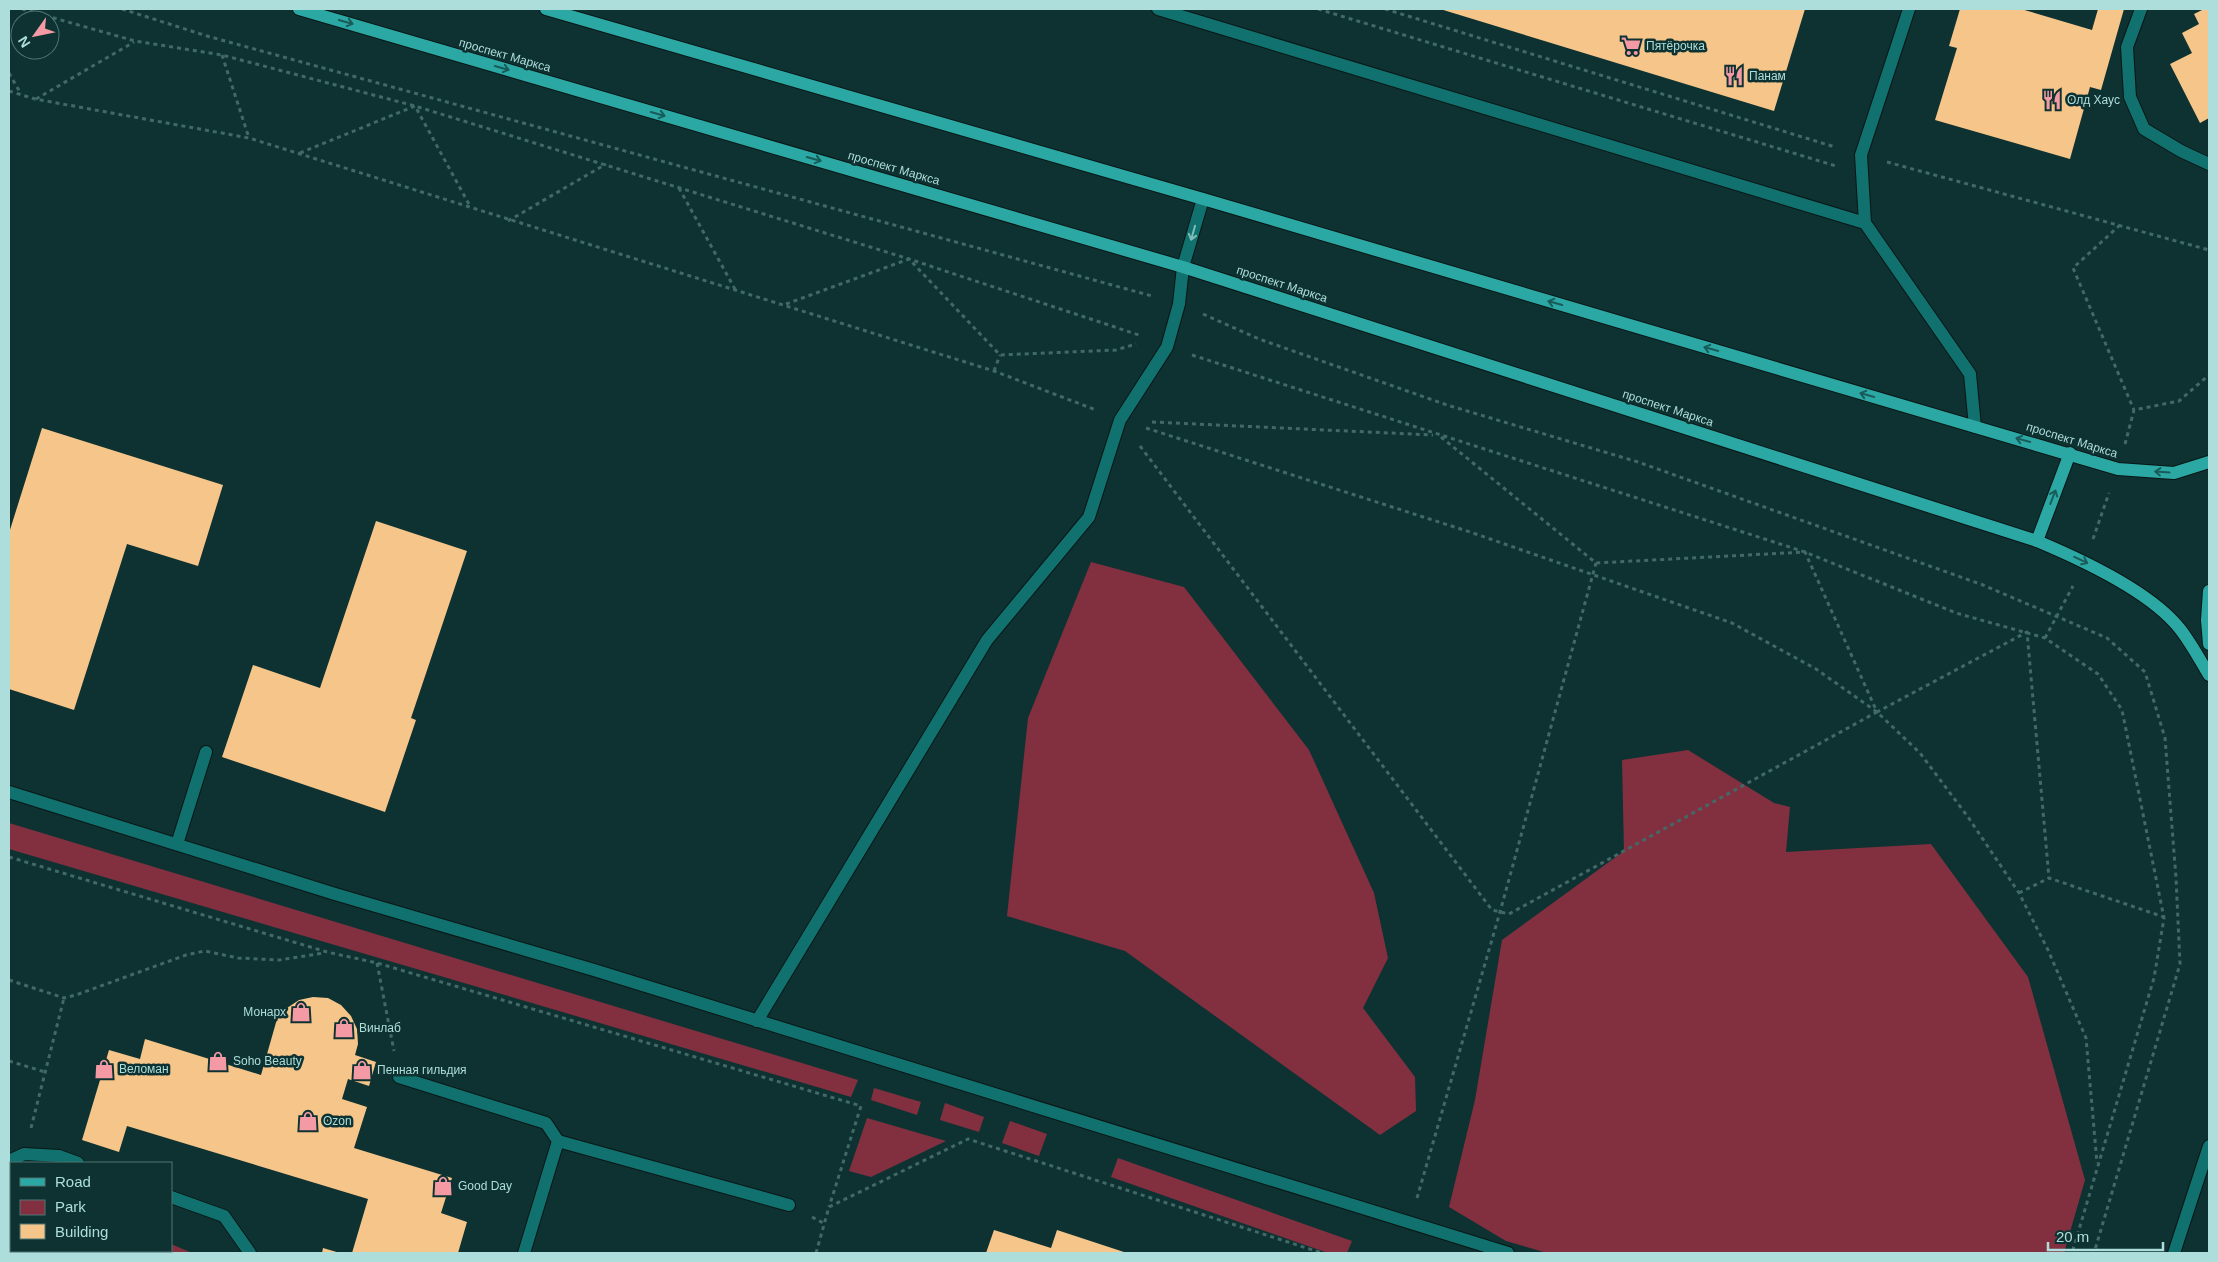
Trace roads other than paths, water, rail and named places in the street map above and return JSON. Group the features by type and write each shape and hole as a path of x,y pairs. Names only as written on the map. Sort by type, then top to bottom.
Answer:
{"main road":[{"name":"проспект Маркса","path":"299,9 1183,267 2037,541 2085,561 2155,605 2180,628 2209,675"},
{"name":"проспект Маркса","path":"546,9 1203,199 1975,427 2070,453 2118,469 2174,473 2209,462"},
{"path":"2037,541 2070,453"},
{"path":"2209,591 2207,620 2209,644"}],"lane":[{"path":"1158,9 1865,223"},
{"path":"1909,9 1862,155 1865,223 1970,374 1975,427"},
{"path":"2140,9 2128,47 2130,97 2144,129 2181,151 2209,164"},
{"path":"757,1021 987,640 1089,517 1120,420 1167,347 1179,304 1183,267 1203,199"},
{"path":"177,844 206,752"},
{"path":"9,792 1508,1253"},
{"path":"399,1077 546,1123 558,1142 789,1205"},
{"path":"524,1253 558,1142"},
{"path":"2174,1253 2209,1146"},
{"path":"9,1161 24,1154 59,1156 75,1162"},
{"path":"172,1197 224,1216 250,1253"}],"place":[{"name":"Пятёрочка","path":"1631,46"},
{"name":"Панам","path":"1734,76"},
{"name":"Олд Хаус","path":"2052,100"},
{"name":"Монарх","path":"301,1012"},
{"name":"Винлаб","path":"344,1028"},
{"name":"Soho Beauty","path":"218,1061"},
{"name":"Веломан","path":"104,1069"},
{"name":"Пенная гильдия","path":"362,1070"},
{"name":"Ozon","path":"308,1121"},
{"name":"Good Day","path":"443,1186"}]}
